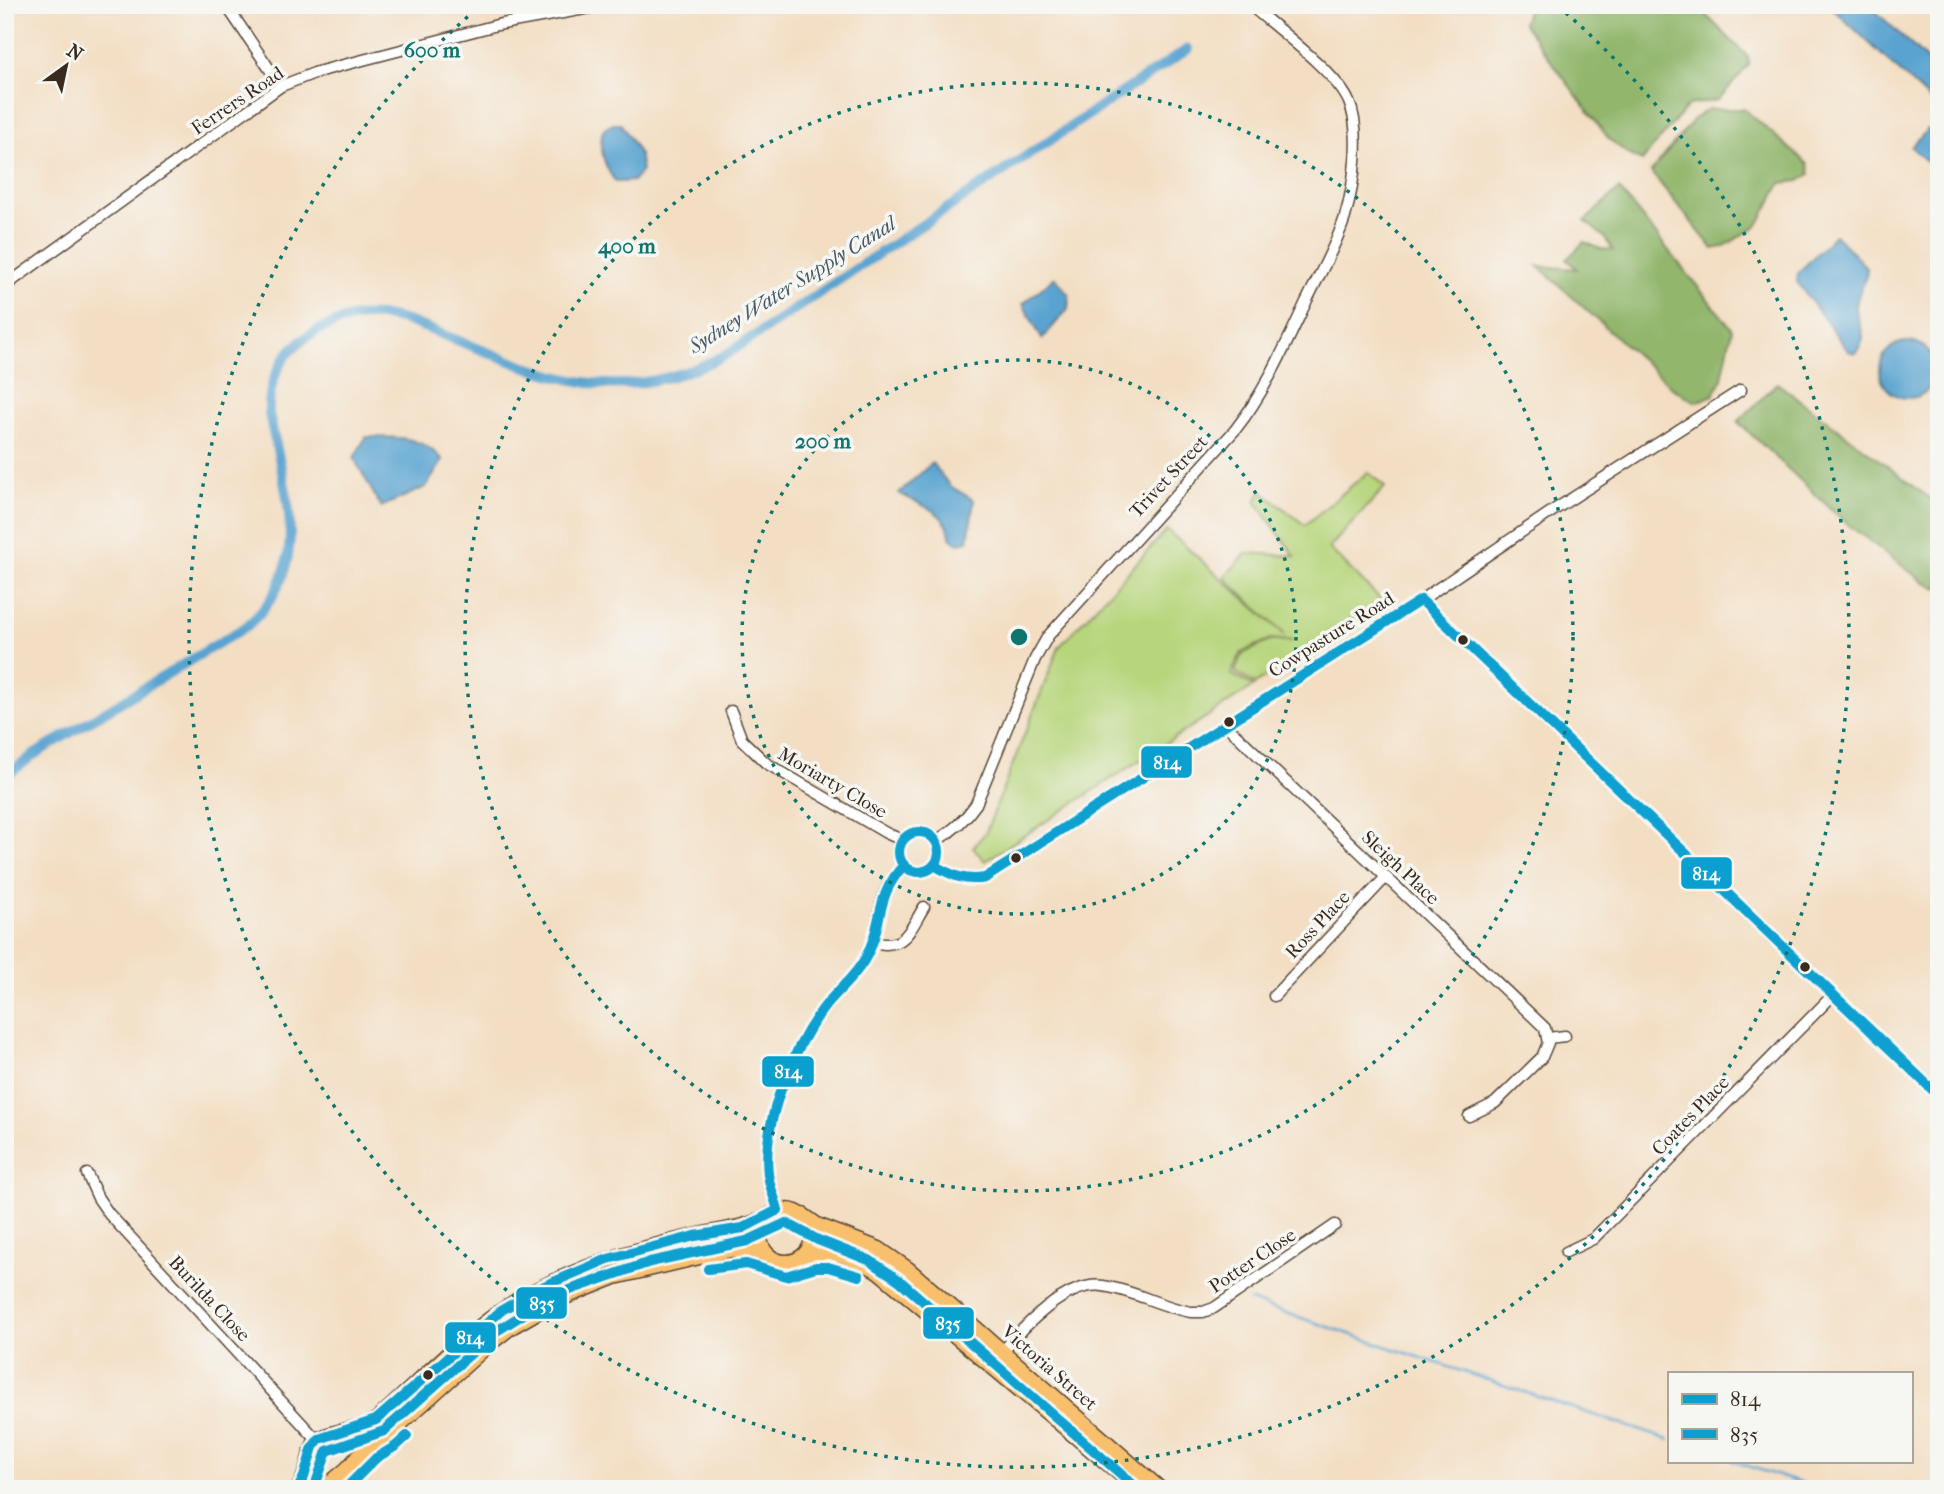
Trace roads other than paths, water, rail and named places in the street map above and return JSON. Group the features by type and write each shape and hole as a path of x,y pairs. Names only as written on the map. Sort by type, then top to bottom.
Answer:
{"main road":[{"path":"298,1489 305,1478 317,1440 326,1435 358,1429 376,1420 492,1318 544,1286 608,1259 695,1236 743,1228 774,1212 796,1211 803,1215 811,1228 811,1243 803,1256 789,1262 782,1262 752,1250 729,1250 615,1277 560,1299 511,1327 488,1345 388,1435 367,1447 323,1489"},
{"path":"768,1255 760,1242 761,1226 774,1212"},
{"name":"Victoria Street","path":"803,1215 893,1258 1160,1489"},
{"name":"Victoria Street","path":"803,1256 814,1253 839,1254 852,1257 878,1270 1138,1489"},
{"path":"335,1434 345,1438 352,1447 346,1468"},
{"path":"312,1456 317,1468 328,1475 346,1468"}],"street":[{"path":"226,5 281,86"},
{"name":"Ferrers Road","path":"5,286 281,86 317,72 498,25 607,5"},
{"name":"Trivet Street","path":"936,841 967,817 976,804 1035,659 1048,636 1235,430 1266,385 1333,246 1345,215 1355,138 1354,117 1349,101 1333,78 1251,5"},
{"name":"Cowpasture Road","path":"934,865 963,880 985,878 1421,600 1741,390"},
{"path":"1421,600 1939,1096"},
{"name":"Moriarty Close","path":"731,711 742,740 766,763 902,840"},
{"name":"Sleigh Place","path":"1226,724 1538,1020 1548,1038"},
{"path":"921,831 932,836 939,853 934,865 916,872 904,865 899,853 902,840 907,835 921,831"},
{"path":"774,1212 768,1173 769,1153 772,1127 786,1080 807,1034 821,1012 869,952 883,892 904,865"},
{"name":"Ross Place","path":"1274,996 1386,877"},
{"path":"871,942 887,946 899,941 910,930 924,906"},
{"name":"Coates Place","path":"1566,1252 1593,1239 1833,994"},
{"path":"1469,1116 1492,1105 1503,1096 1542,1057 1548,1038 1565,1036"},
{"name":"Burilda Close","path":"87,1174 109,1214 317,1440"},
{"name":"Potter Close","path":"1003,1351 1029,1320 1083,1287 1105,1286 1191,1312 1214,1308 1335,1225"}],"water":[{"path":"1829,5 1869,5 1939,71 1939,109"},
{"path":"613,124 621,124 639,153 642,171 633,181 616,182 606,165 602,151 603,130"},
{"path":"1928,129 1939,140 1939,173 1911,147"},
{"path":"1835,235 1867,268 1856,306 1863,340 1855,353 1848,351 1797,282 1798,273"},
{"path":"1055,277 1069,295 1068,309 1042,339 1023,304"},
{"path":"1908,342 1919,344 1928,350 1934,359 1934,381 1928,390 1919,396 1908,398 1897,396 1888,390 1882,381 1880,370 1882,359 1888,350 1897,344"},
{"path":"366,437 408,439 426,446 443,460 426,487 381,507 354,458"},
{"path":"932,463 950,486 974,500 968,541 959,543 950,537 948,528 938,515 899,493"}],"waterway":[{"name":"Sydney Water Supply Canal","path":"5,777 35,754 247,626 269,602 282,578 289,552 290,526 282,470 269,413 270,393 276,373 286,356 309,336 348,319 388,317 411,322 547,374 583,382 639,383 675,375 727,354 1188,49"},
{"path":"1250,1301 1668,1440"},
{"path":"1736,1462 1818,1489"}]}
